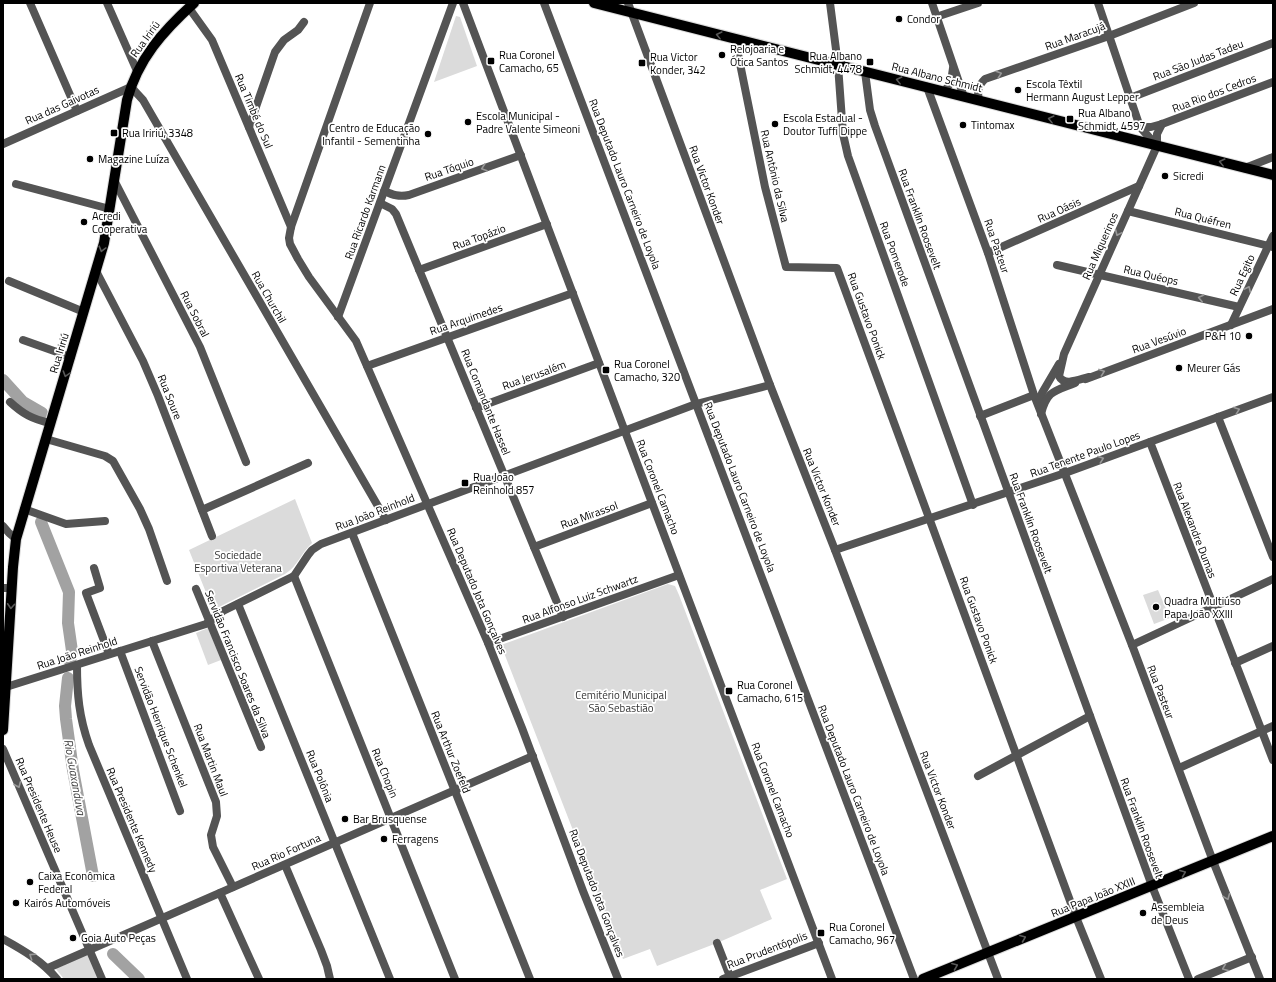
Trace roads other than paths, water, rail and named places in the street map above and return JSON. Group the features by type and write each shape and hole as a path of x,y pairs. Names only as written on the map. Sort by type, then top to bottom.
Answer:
{"main road":[{"name":"Rua Albano Schmidt","path":"594,3 629,8 735,39 1273,175"},
{"name":"Rua Iririú","path":"3,730 6,687 7,588 16,539 104,244 126,106 137,71 151,48 162,34 191,6"},
{"name":"Rua Papa João XXIII","path":"923,979 1273,836"}],"street":[{"path":"30,3 77,110"},
{"path":"107,3 137,71"},
{"path":"291,228 370,3"},
{"name":"Rua Ricardo Karmann","path":"338,316 453,3"},
{"name":"Rua Coronel Camacho","path":"463,3 832,979"},
{"name":"Rua Deputado Lauro Carneiro de Loyola","path":"544,3 914,979"},
{"name":"Rua Pomerode","path":"830,3 838,65 843,134 848,156 972,505"},
{"path":"932,3 964,96"},
{"path":"936,17 978,3"},
{"path":"1098,3 1140,127 1156,146"},
{"name":"Rua Maracujá","path":"979,100 978,88 980,83 985,79 1109,36 1194,3"},
{"name":"Rua Timbé do Sul","path":"191,6 212,40 291,228"},
{"name":"Rua Victor Konder","path":"629,8 770,385 835,550 998,979"},
{"path":"249,126 276,52 284,40 298,30 304,22"},
{"name":"Rua Antônio da Silva","path":"735,39 765,187 786,267 837,268"},
{"name":"Rua São Judas Tadeu","path":"1130,98 1273,43"},
{"path":"944,92 951,82 953,65"},
{"name":"Rua Franklin Roosevelt","path":"865,72 872,117 1152,886 1189,979"},
{"name":"Rua Rio dos Cedros","path":"1140,127 1152,127 1162,124 1273,82"},
{"name":"Rua das Gaivotas","path":"3,144 131,87"},
{"name":"Rua Churchil","path":"131,87 143,100 386,520"},
{"name":"Rua Pasteur","path":"927,88 988,253 1034,395 1132,645 1213,861 1260,979"},
{"name":"Rua Rio dos Cedros","path":"1156,146 1157,134 1162,124"},
{"path":"1130,139 1140,127"},
{"name":"Rua Miquerinos","path":"1041,412 1041,400 1045,388 1064,354 1156,146"},
{"name":"Rua Tóquio","path":"384,192 402,196 408,195 521,155"},
{"path":"1245,168 1273,157"},
{"name":"Rua Sobral","path":"114,180 200,347 246,462"},
{"path":"16,184 110,209"},
{"name":"Rua Oásis","path":"988,253 1139,186"},
{"name":"Rua Comandante Hassel","path":"380,203 392,209 396,214 563,616"},
{"name":"Rua Quéfren","path":"1128,211 1271,246"},
{"name":"Rua Topázio","path":"419,270 547,224"},
{"name":"Rua Deputado Jota Gonçalves","path":"291,228 290,244 293,251 309,277 356,341 488,643 618,979"},
{"name":"Rua Egito","path":"1231,325 1271,246 1273,236"},
{"name":"Rua Quéops","path":"1057,265 1239,307"},
{"name":"Rua Gustavo Ponick","path":"837,268 1076,916 1101,979"},
{"name":"Rua Soure","path":"96,271 143,361 212,536"},
{"path":"9,281 84,312"},
{"name":"Rua Arquimedes","path":"367,366 573,293"},
{"name":"Rua Vesúvio","path":"1041,412 1046,399 1053,392 1089,377 1273,309"},
{"path":"23,340 71,357"},
{"name":"Rua Miquerinos","path":"1064,354 1059,376 1061,380 1070,382 1089,377"},
{"name":"Rua Jerusalém","path":"476,408 599,363"},
{"path":"1028,376 1035,387 1042,390 1045,388"},
{"name":"Rua João Reinhold","path":"6,687 206,624 218,614 294,576 308,555 316,547 696,404 770,385"},
{"path":"980,416 1034,395"},
{"name":"Rua Tenente Paulo Lopes","path":"835,550 1008,493 1273,397"},
{"path":"10,402 30,417 50,423"},
{"path":"1218,417 1273,558"},
{"path":"46,439 105,456 113,461 149,529 167,582"},
{"name":"Rua Alexandre Dumas","path":"1150,442 1273,760"},
{"path":"202,510 308,463"},
{"name":"Rua Mirassol","path":"534,547 652,503"},
{"path":"24,508 66,524 105,521"},
{"path":"3,526 16,539"},
{"name":"Rua Arthur Zoefeld","path":"352,533 530,979"},
{"path":"94,568 100,588 86,593 109,654"},
{"name":"Rua Alfonso Luiz Schwartz","path":"488,643 680,575"},
{"name":"Rua Chopin","path":"294,576 455,979"},
{"path":"1132,645 1273,579"},
{"name":"Servidão Francisco Soares da Silva","path":"196,589 261,747"},
{"name":"Rua Polônia","path":"238,604 390,979"},
{"name":"Rua Martin Maul","path":"152,641 216,802 217,816 211,835 213,847 233,887"},
{"path":"1235,663 1273,646"},
{"name":"Servidão Henrique Schenkel","path":"120,651 180,811"},
{"name":"Rua Presidente Kennedy","path":"71,666 84,732 187,979"},
{"path":"978,776 1090,716"},
{"path":"1179,768 1273,726"},
{"name":"Rua Presidente Heuse","path":"3,749 102,979"},
{"name":"Rua Rio Fortuna","path":"48,968 533,756"},
{"path":"285,865 328,966 330,979"},
{"path":"220,893 259,979"},
{"path":"3,939 48,968 57,979"},
{"name":"Rua Prudentópolis","path":"728,978 819,942"},
{"path":"717,943 728,978"},
{"path":"1198,979 1252,958"}],"waterway":[{"name":"Rio Guaxanduva","path":"3,380 23,402 42,413"},
{"name":"Rio Guaxanduva","path":"41,522 69,592 68,623 72,651 70,662"},
{"name":"Rio Guaxanduva","path":"68,678 65,706 66,719 73,770 93,876"},
{"name":"Rio Guaxanduva","path":"113,954 139,979"}],"place":[{"name":"Condor","path":"899,19"},
{"name":"Relojoaria e Ótica Santos","path":"722,55"},
{"name":"Rua Coronel Camacho, 65","path":"491,61"},
{"name":"Rua Albano Schmidt, 4478","path":"870,62"},
{"name":"Rua Victor Konder, 342","path":"642,63"},
{"name":"Escola Têxtil Hermann August Lepper","path":"1018,90"},
{"name":"Rua Albano Schmidt, 4597","path":"1070,119"},
{"name":"Escola Municipal - Padre Valente Simeoni","path":"468,122"},
{"name":"Escola Estadual - Doutor Tuffi Dippe","path":"775,124"},
{"name":"Tintomax","path":"963,125"},
{"name":"Rua Iririú, 3348","path":"114,133"},
{"name":"Centro de Educação Infantil - Sementinha","path":"428,134"},
{"name":"Magazine Luíza","path":"90,159"},
{"name":"Sicredi","path":"1165,176"},
{"name":"Acredi Cooperativa","path":"84,222"},
{"name":"P&H 10","path":"1249,336"},
{"name":"Meurer Gás","path":"1179,368"},
{"name":"Rua Coronel Camacho, 320","path":"606,370"},
{"name":"Rua João Reinhold 857","path":"465,483"},
{"name":"Quadra Multiúso Papa João XXIII","path":"1156,607"},
{"name":"Rua Coronel Camacho, 615","path":"729,691"},
{"name":"Bar Brusquense","path":"345,819"},
{"name":"Ferragens","path":"384,839"},
{"name":"Caixa Econômica Federal","path":"30,882"},
{"name":"Kairós Automóveis","path":"16,903"},
{"name":"Assembleia de Deus","path":"1143,913"},
{"name":"Rua Coronel Camacho, 967","path":"821,933"},
{"name":"Goia Auto Peças","path":"73,938"}],"park label":[{"name":"Sociedade Esportiva Veterana","path":"238,561"},
{"name":"Cemitério Municipal São Sebastião","path":"621,701"}]}
